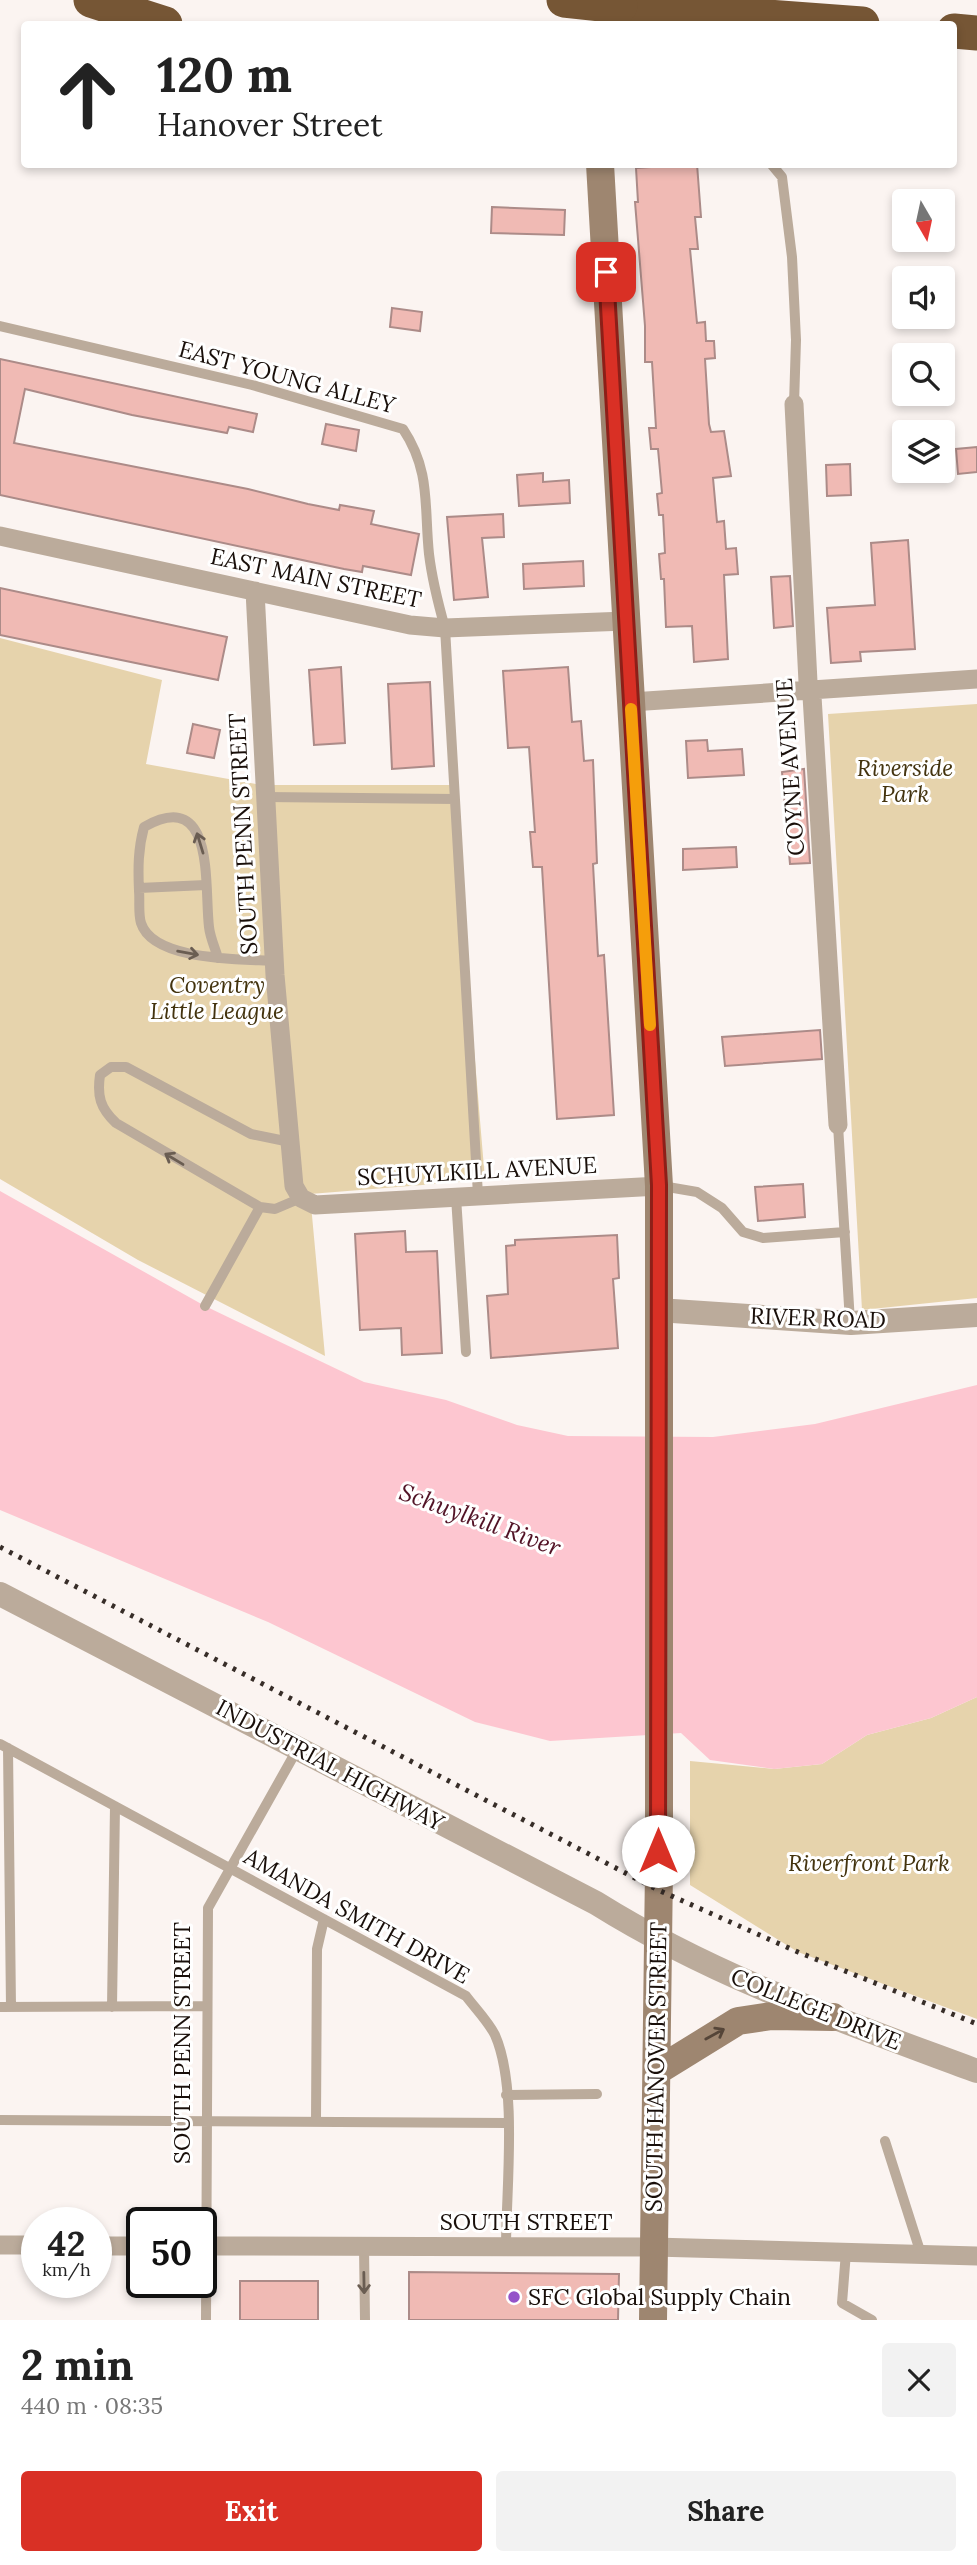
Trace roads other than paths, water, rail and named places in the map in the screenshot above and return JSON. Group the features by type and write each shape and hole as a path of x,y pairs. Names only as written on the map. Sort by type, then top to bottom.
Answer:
{"highway":[{"path":"91,0 156,21"},
{"path":"564,0 825,21"},
{"path":"957,31 977,33"}],"main road":[{"path":"592,21 604,3"},
{"path":"600,168 659,1185 658,1311"},
{"name":"SOUTH HANOVER STREET","path":"653,2320 657,2071 658,1311"},
{"path":"657,2071 738,2021 772,2016 834,2017"}],"street":[{"name":"COYNE AVENUE","path":"794,404 838,1125"},
{"name":"EAST MAIN STREET","path":"0,536 410,625 445,628 626,621"},
{"name":"SOUTH PENN STREET","path":"255,590 274,961 294,1186 301,1198"},
{"path":"631,702 977,679"},
{"name":"SCHUYLKILL AVENUE","path":"301,1198 315,1205 659,1185"},
{"name":"RIVER ROAD","path":"658,1311 850,1323 977,1315"},
{"name":"INDUSTRIAL HIGHWAY","path":"0,1594 596,1903 657,1941"},
{"name":"COLLEGE DRIVE","path":"657,1941 763,1991 977,2071"},
{"path":"0,2245 21,2245"},
{"name":"SOUTH STREET","path":"217,2246 654,2247 977,2256"}],"lane":[{"path":"774,168 782,177 792,257 796,340 794,404"},
{"name":"EAST YOUNG ALLEY","path":"0,326 252,385 403,429 417,450 425,480 429,551 445,628"},
{"path":"445,628 478,1195"},
{"path":"266,797 455,799"},
{"path":"218,958 209,930 202,844 194,827 179,817 159,819 144,827 138,849 141,922 149,937 177,951 218,958 274,961"},
{"path":"139,888 206,885"},
{"path":"290,1142 251,1134 126,1067 111,1067 100,1074 98,1094 104,1112 116,1123 260,1208 275,1209 301,1198"},
{"path":"838,1125 850,1323"},
{"path":"659,1185 697,1192 722,1208 743,1232 763,1238 845,1232"},
{"path":"456,1197 466,1352"},
{"path":"205,1306 260,1208"},
{"path":"4,1746 11,2007"},
{"name":"AMANDA SMITH DRIVE","path":"4,1746 466,1996 495,2035 505,2070 506,2247"},
{"name":"SOUTH PENN STREET","path":"204,2207 208,1908 298,1748"},
{"path":"112,2007 115,1806"},
{"path":"316,2121 317,1949 324,1919"},
{"path":"0,2007 207,2006"},
{"path":"506,2095 597,2094"},
{"path":"0,2120 507,2123"},
{"path":"885,2141 921,2254"},
{"path":"364,2246 365,2320"},
{"path":"846,2252 842,2303 872,2320"},
{"name":"SOUTH PENN STREET","path":"205,2298 206,2320"}],"water":[{"name":"Schuylkill River","path":"0,1191 205,1306 364,1382 446,1400 517,1425 568,1436 713,1437 815,1424 977,1385 977,1697 931,1718 867,1735 822,1764 774,1769 710,1760 681,1733 550,1741 475,1722 268,1622 0,1510"}],"railway":[{"path":"0,1547 658,1890 798,1952 977,2024"}],"place":[{"name":"SFC Global Supply Chain","path":"514,2297"}],"park label":[{"name":"Riverside Park","path":"905,781"},
{"name":"Coventry Little League","path":"217,998"},
{"name":"Riverfront Park","path":"869,1863"}]}
